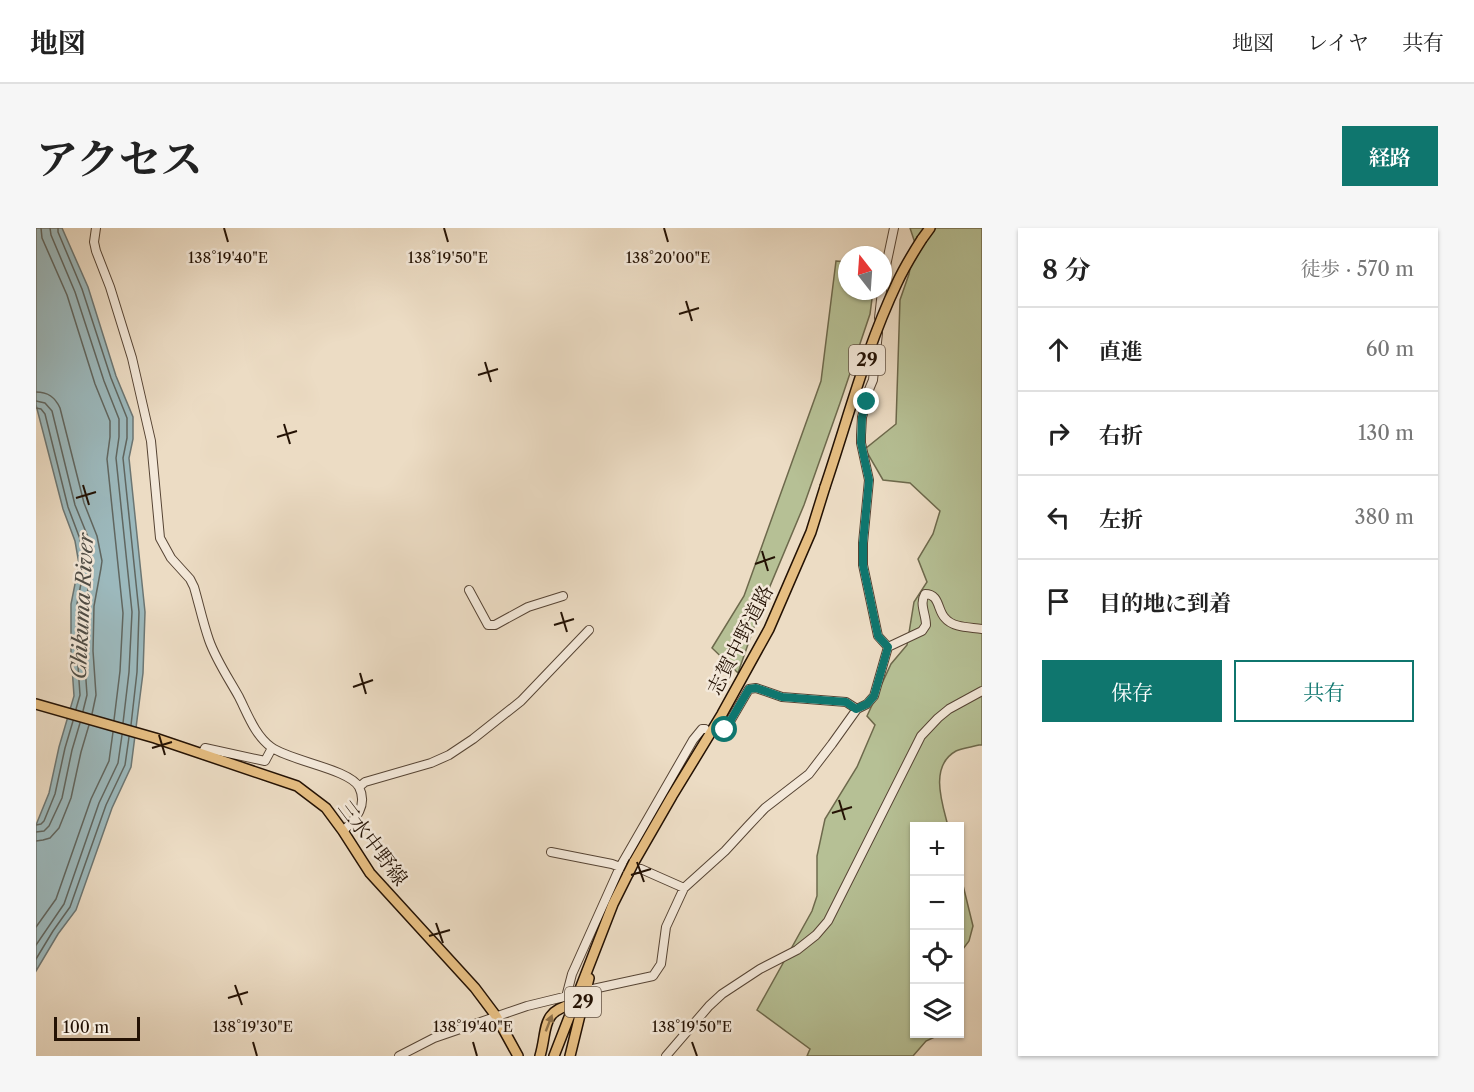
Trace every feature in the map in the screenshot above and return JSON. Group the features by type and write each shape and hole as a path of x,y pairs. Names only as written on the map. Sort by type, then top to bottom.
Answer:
{"main road":[{"name":"志賀中野道路","path":"554,1056 570,998 595,949 624,870 634,861 722,714 769,629 811,532 871,347 885,311 897,282 930,228"},
{"name":"三水中野線","path":"36,704 155,738 297,786 326,808 370,873 475,988 496,1016 518,1056"},
{"name":"29","path":"570,1056 595,949"},
{"name":"29","path":"540,1056 550,1016 570,998"}],"street":[{"path":"96,228 93,242 110,286 132,357 151,441 160,538 171,558 190,579 209,640 258,734 272,748 293,758 336,772 359,787 362,808 355,820 343,831"},
{"path":"890,246 894,228"},
{"path":"881,300 873,380 862,417 861,443 869,480 863,565 878,636 888,647"},
{"path":"469,591 488,625 495,626 528,607 563,596"},
{"path":"593,989 653,976 661,964 666,927 684,888 725,851 765,808 809,774 856,709 867,704 874,696 888,647 922,631 926,622 922,604 925,594 929,593 934,596 944,618 956,625 982,629"},
{"path":"359,787 365,782 431,763 472,739 521,701 588,630"},
{"path":"725,730 749,689 756,688 782,697 846,702 856,709"},
{"path":"666,1056 722,994 760,969 797,950 816,935 828,921 921,736 949,709 982,691"},
{"path":"399,1056 434,1038 496,1016 527,1006 570,998 572,974 624,870 693,740 702,729 705,729"},
{"path":"202,754 206,748 265,761 272,748"},
{"path":"552,852 612,864 624,870 641,869 684,888"}],"green space":[{"path":"910,228 982,228 982,745 956,751 943,766 940,786 947,822 910,822 910,1038 932,1038 926,1041 913,1056 807,1056 810,1049 757,1010 812,911 817,896 817,856 825,819 857,767 875,725 867,716 891,664 907,645 914,602 927,582 918,559 933,534 940,511 910,483 883,480 865,449 896,424 900,300 909,274 915,243"},
{"path":"836,261 838,261 838,300 872,300 870,314 804,505 760,610 738,673 712,648 744,596 821,381"},
{"path":"964,889 973,926 969,941 964,948"}],"water":[{"name":"Chikuma River","path":"36,228 62,228 88,287 116,376 133,417 133,439 129,458 145,612 143,673 131,767 112,808 76,910 58,934 36,971 36,825 49,793 74,696 71,604 79,564 75,541 63,509 36,405"}],"route":[{"path":"725,730 749,689 756,688 782,697 846,702 856,709 867,704 874,696 888,647 878,636 863,565 869,480 861,443 862,417 867,402"}]}
